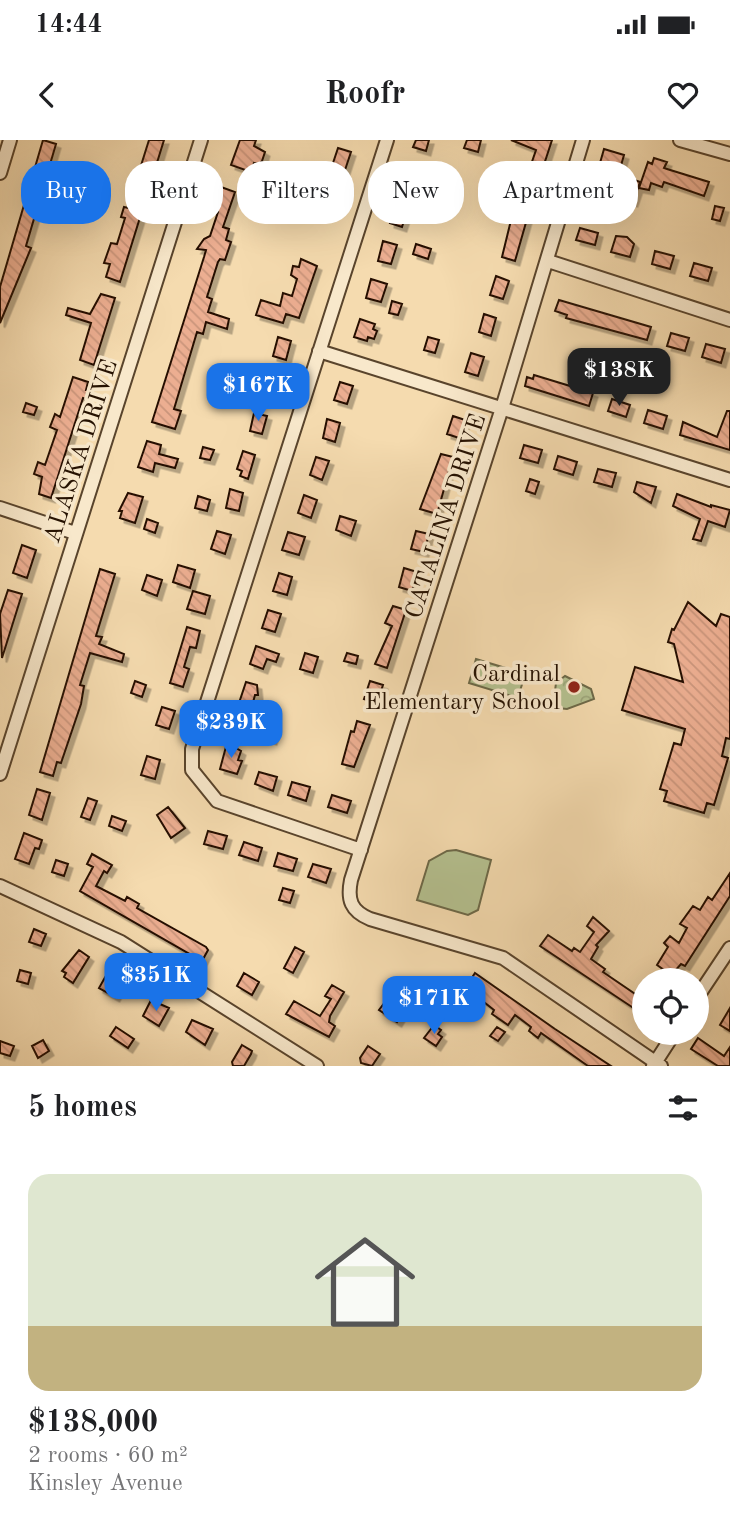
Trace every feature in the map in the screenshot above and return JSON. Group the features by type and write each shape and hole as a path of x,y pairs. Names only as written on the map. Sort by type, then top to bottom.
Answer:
{"street":[{"name":"ALASKA DRIVE","path":"0,774 201,140"},
{"path":"361,850 217,801 192,770 191,749 387,140"},
{"name":"CATALINA DRIVE","path":"583,140 502,408 351,880 350,904 370,919 503,958 657,1065"},
{"path":"680,140 730,154"},
{"path":"0,173 6,145"},
{"path":"548,261 730,320"},
{"path":"319,351 730,480"},
{"path":"0,508 75,533"},
{"path":"0,886 121,942 317,1066"},
{"path":"709,980 730,948"},
{"path":"657,1065 668,1045"}],"green space":[{"path":"476,659 525,674 518,698 469,683"},
{"path":"565,676 591,689 594,699 567,709 558,708 554,699 556,683"},
{"path":"456,850 491,860 478,910 468,915 417,900 429,861 447,851"}],"building":[{"path":"43,140 56,144 51,161 37,161"},
{"path":"149,140 164,140 158,161 142,161"},
{"path":"240,140 256,140 254,146 265,152 262,161 237,161 237,167 231,165"},
{"path":"416,140 429,140 426,151 413,147"},
{"path":"467,140 481,140 478,152 464,148"},
{"path":"511,140 552,140 545,161 532,161 536,150"},
{"path":"338,148 351,152 348,161 334,161"},
{"path":"604,149 624,155 622,161 601,161"},
{"path":"654,158 667,162 664,168 709,182 704,196 664,182 662,187 651,183 649,190 639,188 648,162 652,164"},
{"path":"223,188 235,192 223,227 229,229 226,240 231,242 225,260 220,259 218,262 207,297 212,299 208,312 229,319 227,329 206,322 203,334 197,332 174,409 181,411 175,429 152,422 206,250 197,249 204,239 210,236 214,224 223,224"},
{"path":"715,206 724,208 720,221 712,219"},
{"path":"21,215 21,224 32,224 26,246 31,248 0,323 0,287"},
{"path":"125,218 125,224 138,224 120,282 106,277 110,264 104,263 111,243 117,244"},
{"path":"510,224 526,224 515,261 502,257"},
{"path":"580,228 598,233 595,245 576,240"},
{"path":"616,236 627,237 634,244 630,257 611,252"},
{"path":"383,241 397,245 391,264 378,261"},
{"path":"416,244 431,249 428,259 413,254"},
{"path":"655,251 674,256 670,269 652,264"},
{"path":"301,259 317,266 299,318 286,314 283,323 256,315 261,300 280,306 283,293 292,296 297,279 291,275 293,266 299,267"},
{"path":"694,263 712,268 708,281 690,276"},
{"path":"496,276 509,281 503,299 490,295"},
{"path":"371,279 387,284 381,302 366,298"},
{"path":"101,294 115,298 94,365 80,360 91,323 66,315 68,308 90,314"},
{"path":"559,300 651,327 647,340 566,318 567,315 555,311"},
{"path":"392,301 402,304 398,315 389,313"},
{"path":"484,314 496,318 491,336 479,332"},
{"path":"360,319 375,324 373,329 377,331 374,339 368,337 367,341 354,337"},
{"path":"671,333 689,338 685,351 667,346"},
{"path":"278,337 291,341 286,360 273,356"},
{"path":"428,337 439,340 435,353 424,350"},
{"path":"706,344 725,349 721,363 702,357"},
{"path":"471,353 484,357 478,376 465,372"},
{"path":"266,375 279,379 273,397 261,393"},
{"path":"534,375 593,393 589,406 525,386 527,377 533,379"},
{"path":"73,377 88,382 86,390 89,390 86,399 83,398 51,498 39,494 42,477 34,474 38,462 45,465 57,430 50,427 55,414 60,417"},
{"path":"340,382 353,386 347,404 334,400"},
{"path":"612,399 630,405 626,417 608,411"},
{"path":"26,403 37,407 34,415 23,412"},
{"path":"648,410 667,416 663,429 644,423"},
{"path":"727,411 730,411 730,450 680,435 683,422 717,437"},
{"path":"254,413 267,416 262,434 250,431"},
{"path":"453,416 465,420 462,439 447,434"},
{"path":"327,419 340,423 335,442 323,438"},
{"path":"147,441 161,445 159,454 178,459 175,468 155,463 153,472 138,467"},
{"path":"524,445 542,450 538,463 520,458"},
{"path":"203,447 214,450 210,460 200,458"},
{"path":"243,451 255,455 248,479 240,476 242,471 237,469"},
{"path":"441,454 453,457 437,514 420,509"},
{"path":"558,456 577,462 573,475 554,469"},
{"path":"316,457 329,461 322,480 310,475"},
{"path":"598,469 616,473 612,487 594,482"},
{"path":"530,479 539,482 535,494 526,491"},
{"path":"637,482 656,487 651,503 634,492"},
{"path":"230,489 243,493 239,511 226,508"},
{"path":"128,493 143,497 135,523 120,518 122,511 119,511"},
{"path":"677,494 711,507 730,510 725,527 708,521 701,541 693,539 700,519 673,506"},
{"path":"304,495 317,500 311,518 298,513"},
{"path":"198,496 210,500 207,511 195,508"},
{"path":"340,516 356,521 351,536 336,530"},
{"path":"147,519 158,523 155,533 144,529"},
{"path":"217,531 231,535 225,554 211,549"},
{"path":"416,531 429,534 424,552 411,549"},
{"path":"288,532 305,537 299,555 282,550"},
{"path":"22,545 36,550 27,578 13,573"},
{"path":"178,565 195,570 190,588 173,582"},
{"path":"404,568 417,572 412,591 399,587"},
{"path":"100,569 115,574 96,636 102,637 99,644 124,654 122,662 90,653 80,685 84,686 81,704 61,763 57,762 53,776 40,772"},
{"path":"279,573 292,577 287,595 273,591"},
{"path":"147,575 162,580 157,596 142,590"},
{"path":"8,590 22,594 2,658 0,614"},
{"path":"193,591 210,596 205,614 187,609"},
{"path":"688,602 716,626 721,614 730,617 730,739 726,738 722,756 728,758 714,805 707,803 704,813 664,801 667,791 660,789 674,743 681,745 685,729 622,710 635,667 683,682 674,644 668,642 672,629 674,630"},
{"path":"393,606 406,610 387,668 375,664 392,626 385,623"},
{"path":"268,610 281,614 275,632 262,628"},
{"path":"187,627 200,631 196,648 190,647 184,667 189,669 183,687 170,683"},
{"path":"256,646 279,654 276,662 267,659 263,669 250,664"},
{"path":"305,653 318,657 313,673 300,669"},
{"path":"347,653 358,656 356,664 344,661"},
{"path":"135,681 146,685 142,697 131,693"},
{"path":"370,681 383,685 377,703 364,699"},
{"path":"246,682 257,685 258,695 255,695 252,706 239,703"},
{"path":"162,707 175,711 169,729 156,725"},
{"path":"247,719 276,727 272,740 243,730"},
{"path":"357,721 370,725 354,767 342,764 351,731 354,732"},
{"path":"227,743 241,751 238,760 242,761 237,774 220,769"},
{"path":"147,756 160,760 155,779 141,775"},
{"path":"259,772 277,777 273,791 255,784"},
{"path":"292,782 310,787 306,801 288,795"},
{"path":"37,789 50,793 42,820 29,815"},
{"path":"332,795 351,801 347,813 328,807"},
{"path":"88,798 97,801 90,820 81,817"},
{"path":"168,807 185,828 171,838 157,815"},
{"path":"112,816 126,821 122,831 109,826"},
{"path":"208,831 227,836 223,849 204,844"},
{"path":"24,833 42,840 39,849 35,848 29,864 15,859"},
{"path":"244,842 262,848 258,861 239,855"},
{"path":"278,853 297,859 293,871 274,866"},
{"path":"92,854 112,865 107,873 104,871 96,886 125,901 127,897 139,904 137,908 206,947 208,950 202,961 80,891 93,867 87,864"},
{"path":"56,860 68,864 64,876 52,872"},
{"path":"313,864 331,869 326,883 308,877"},
{"path":"730,873 730,896 685,966 681,964 678,968 661,968 657,965 668,947 664,943 670,936 679,943 687,928 680,924 693,906 700,910 708,897 712,900"},
{"path":"283,888 294,891 290,903 279,900"},
{"path":"593,917 609,931 596,945 598,947 591,959 605,969 603,972 632,992 632,1007 540,946 548,935 572,951 574,948 580,952 594,932 587,926"},
{"path":"34,929 46,934 41,946 29,942"},
{"path":"295,947 304,952 293,973 284,968"},
{"path":"79,950 89,957 73,983 64,977 66,973 62,971"},
{"path":"20,970 31,973 28,984 17,981"},
{"path":"108,972 124,981 115,997 99,988"},
{"path":"244,973 259,982 252,995 237,986"},
{"path":"475,973 611,1066 588,1066 541,1033 538,1038 529,1031 531,1027 515,1015 508,1025 492,1014 494,1010 475,995 478,991 468,984"},
{"path":"332,985 344,992 330,1016 329,1022 335,1026 329,1037 286,1014 294,1001 320,1016 331,999 325,996"},
{"path":"388,998 405,1009 397,1022 379,1010"},
{"path":"151,1000 169,1008 159,1026 143,1016"},
{"path":"730,1008 730,1031 720,1025"},
{"path":"192,1020 213,1029 205,1045 186,1032"},
{"path":"434,1025 441,1030 438,1034 442,1037 436,1046 424,1038"},
{"path":"116,1027 134,1039 128,1048 110,1036"},
{"path":"497,1027 505,1032 498,1041 490,1036"},
{"path":"43,1040 49,1051 38,1058 32,1046"},
{"path":"0,1041 14,1046 10,1056 0,1053"},
{"path":"242,1045 252,1051 251,1054 244,1066 233,1066 232,1062"},
{"path":"694,1045 708,1045 724,1056 730,1047 730,1066 718,1066 691,1049"},
{"path":"368,1046 380,1054 372,1066 361,1063 360,1058"}],"place":[{"name":"Cardinal Elementary School","path":"574,687"}]}
